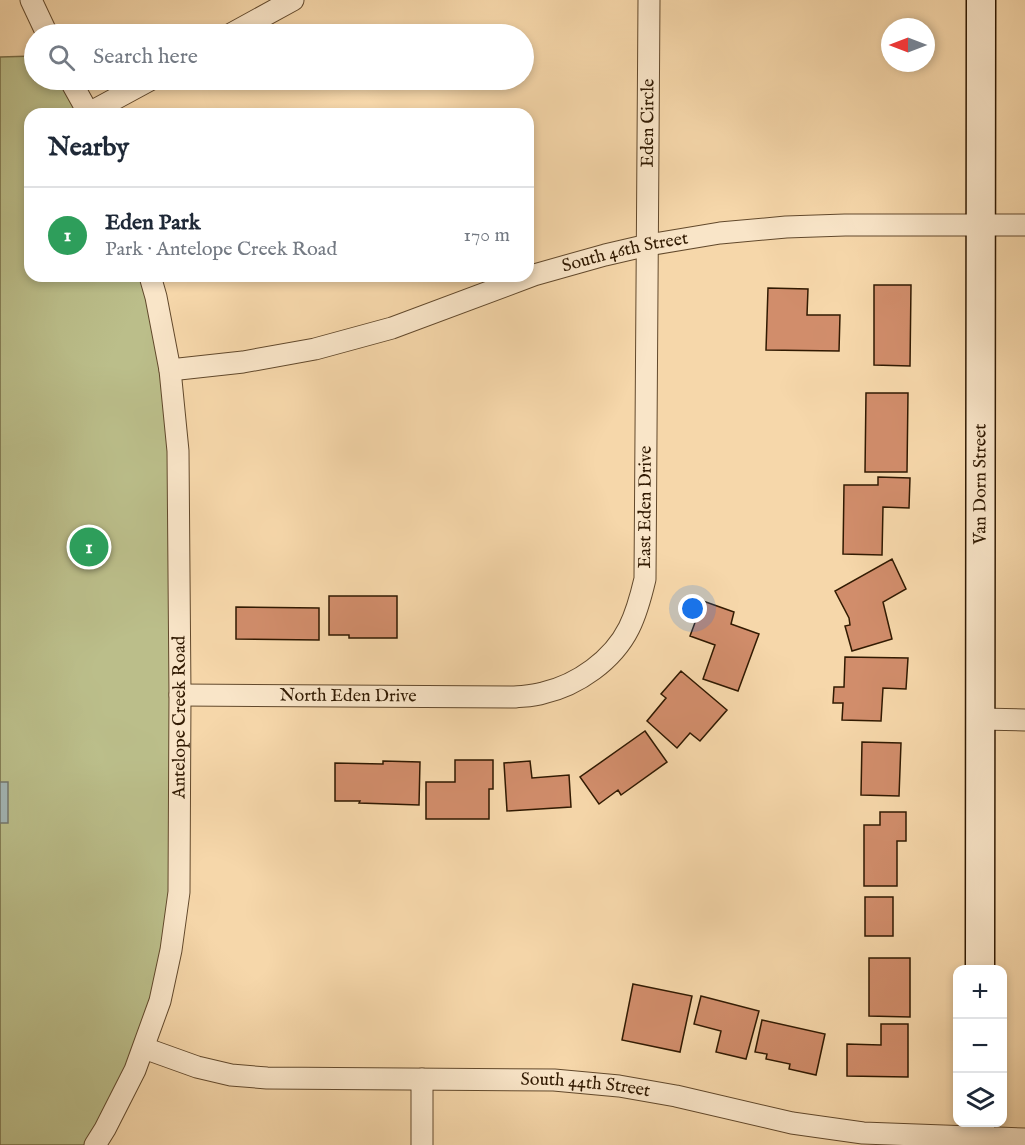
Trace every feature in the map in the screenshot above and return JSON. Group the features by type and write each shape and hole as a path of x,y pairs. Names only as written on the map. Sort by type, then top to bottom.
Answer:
{"main road":[{"name":"Van Dorn Street","path":"980,965 981,0"}],"street":[{"path":"31,0 42,24"},
{"path":"249,24 293,0"},
{"name":"Eden Circle","path":"648,245 649,0"},
{"path":"76,90 86,108"},
{"path":"100,108 132,90"},
{"name":"South 46th Street","path":"534,275 648,245 720,233 845,225 1025,225"},
{"name":"East Eden Drive","path":"515,697 543,693 571,684 596,668 629,629 640,602 645,579 648,245"},
{"name":"Antelope Creek Road","path":"95,1145 135,1070 160,1001 169,960 179,892 178,451 170,370 152,282"},
{"name":"South 46th Street","path":"170,370 243,362 315,349 392,328 515,282"},
{"name":"North Eden Drive","path":"180,695 515,697"},
{"path":"980,719 1025,720"},
{"name":"South 44th Street","path":"144,1048 197,1067 231,1076 554,1080 619,1086 676,1096 822,1128 935,1137 980,1135 1025,1139"},
{"path":"422,1079 422,1145"}],"green space":[{"path":"24,56 24,90 76,90 86,108 24,108 24,282 151,282 170,370 171,950 95,1145 0,1145 0,57"}],"shaded area":[{"path":"0,782 8,782 8,823 0,823"}],"building":[{"path":"874,285 911,285 910,366 874,365"},
{"path":"768,288 808,289 807,315 840,315 839,351 766,350"},
{"path":"866,393 908,393 907,472 865,472"},
{"path":"878,477 910,478 909,508 883,507 882,555 843,554 844,485 878,485"},
{"path":"892,559 906,589 883,602 892,639 852,651 845,626 850,625 849,618 835,591"},
{"path":"329,596 397,596 397,638 349,638 349,635 329,635"},
{"path":"703,601 734,612 731,624 759,634 738,691 703,679 715,645 690,636"},
{"path":"236,607 319,608 319,640 236,639"},
{"path":"845,657 908,658 906,689 883,688 881,721 842,720 843,703 833,703 834,687 844,687"},
{"path":"681,671 727,710 700,741 690,733 677,748 647,721 666,698 661,694"},
{"path":"645,731 667,762 621,795 618,790 599,804 580,777"},
{"path":"862,742 901,743 899,796 861,795"},
{"path":"455,760 493,760 493,789 489,789 489,819 426,819 426,782 455,782"},
{"path":"383,761 420,762 419,805 335,801 335,763 383,764"},
{"path":"530,761 532,778 569,775 571,807 507,811 504,763"},
{"path":"880,812 906,812 906,841 897,841 897,886 864,886 864,825 880,825"},
{"path":"865,897 893,897 893,936 865,936"},
{"path":"869,958 910,958 910,1017 869,1016"},
{"path":"633,984 692,996 680,1052 622,1040"},
{"path":"701,996 759,1011 746,1059 716,1052 721,1031 694,1024"},
{"path":"762,1020 825,1034 816,1075 789,1069 790,1064 766,1059 767,1054 755,1052"},
{"path":"881,1024 908,1024 908,1077 847,1076 847,1044 881,1045"}],"place":[{"name":"Eden Park","path":"89,547"}]}
